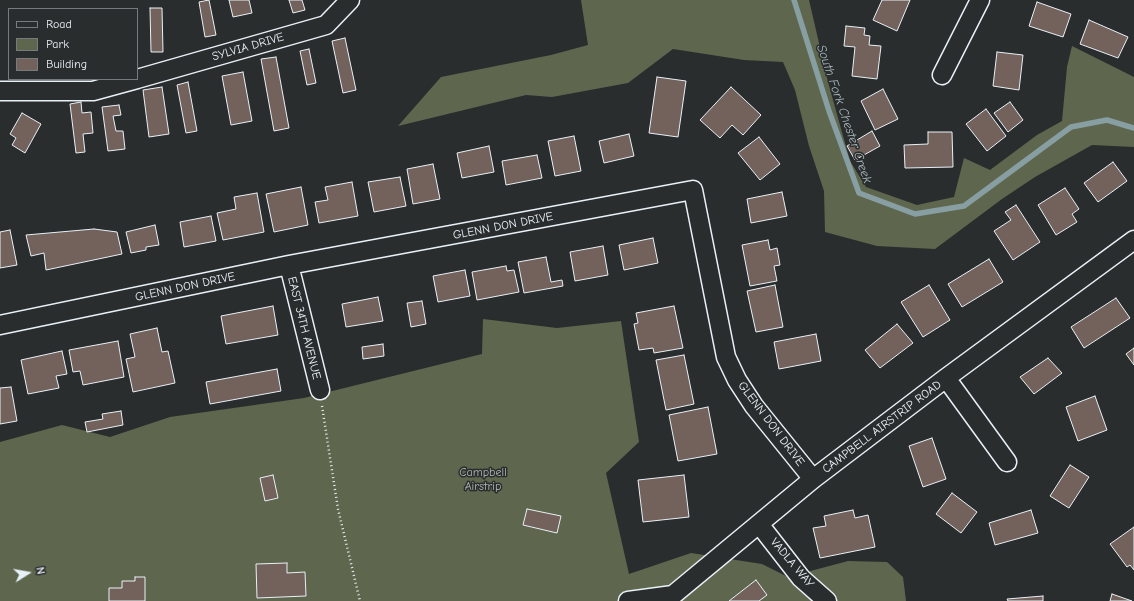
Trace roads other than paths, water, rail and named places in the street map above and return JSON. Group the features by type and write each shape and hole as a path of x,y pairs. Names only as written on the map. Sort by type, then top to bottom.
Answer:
{"street":[{"name":"SYLVIA DRIVE","path":"138,79 326,25 350,0"},
{"path":"942,74 980,0"},
{"name":"SYLVIA DRIVE","path":"0,91 93,91 133,80"},
{"name":"GLENN DON DRIVE","path":"0,325 289,265 693,190 726,357 737,380 754,406 813,479"},
{"name":"CAMPBELL AIRSTRIP ROAD","path":"628,601 673,595 813,479 946,378 1132,247"},
{"name":"EAST 34TH AVENUE","path":"289,265 320,390"},
{"path":"946,378 1007,462"},
{"name":"VADLA WAY","path":"759,524 802,578 827,601"}],"waterway":[{"name":"South Fork Chester Creek","path":"794,0 829,111 859,193 915,214 964,206 1071,127 1107,120 1134,128"}],"park label":[{"name":"Campbell Airstrip","path":"483,480"}]}
